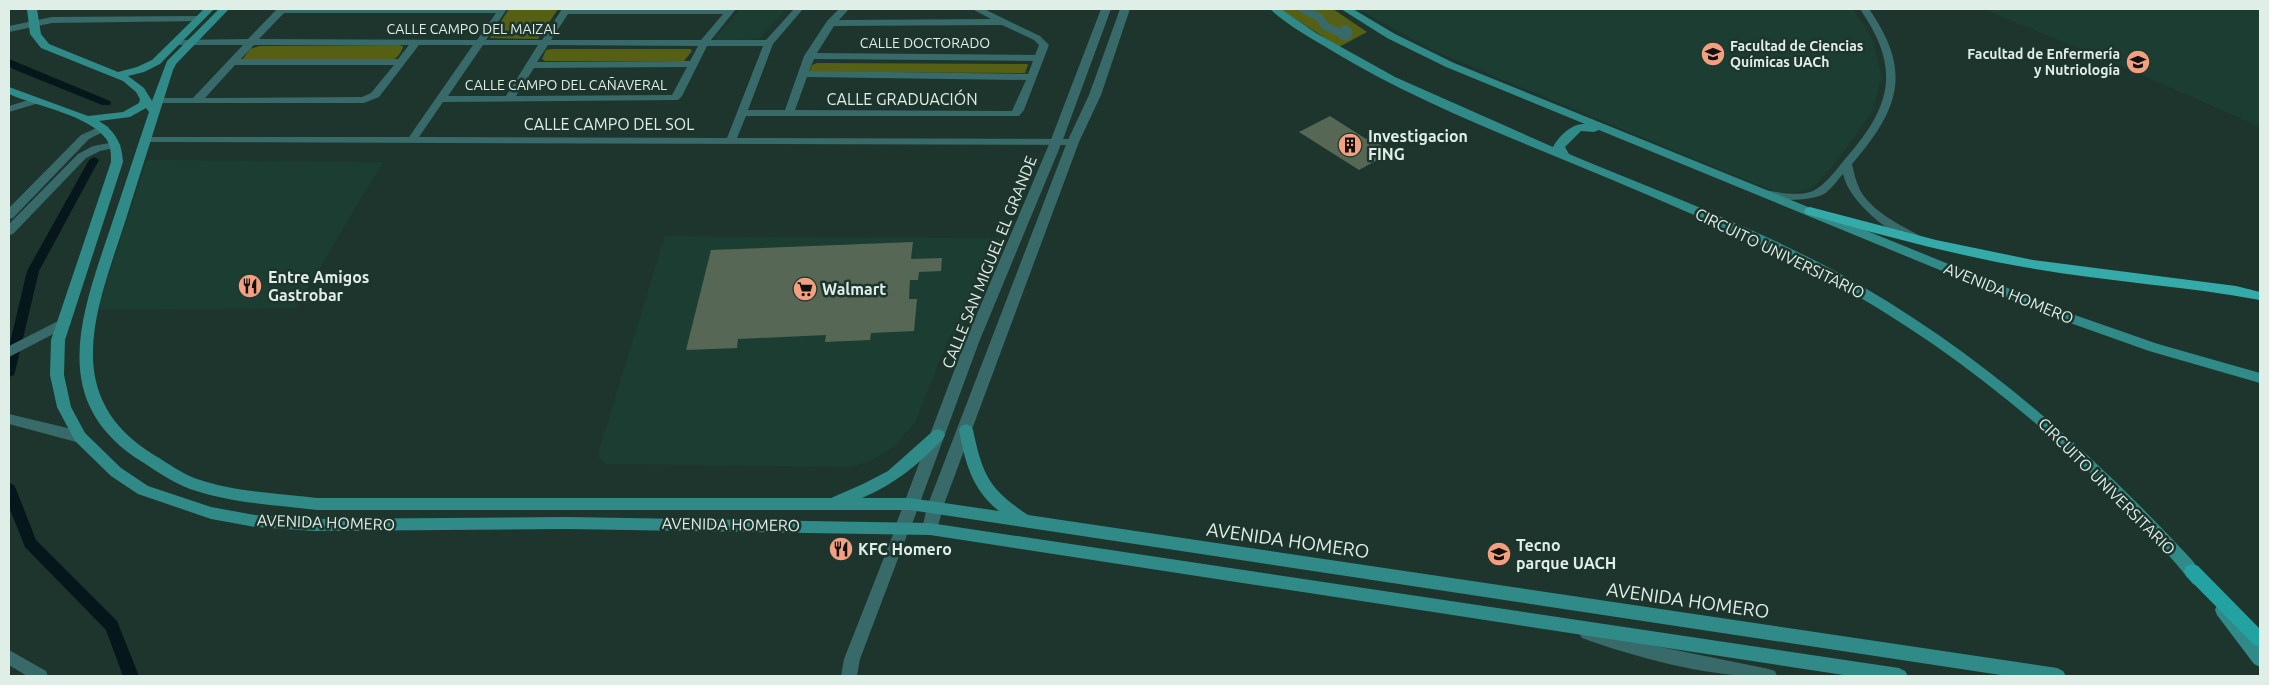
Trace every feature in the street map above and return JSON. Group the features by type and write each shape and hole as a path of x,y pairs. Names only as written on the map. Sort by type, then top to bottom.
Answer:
{"highway":[{"path":"1810,211 1920,241 2040,266 2103,276 2200,284 2260,296"}],"main road":[{"path":"32,9 37,40 45,46 135,84 154,112 103,128"},
{"path":"117,75 148,67 209,9"},
{"name":"AVENIDA HOMERO","path":"224,9 171,63 93,300 86,336 85,367 89,386 102,419 139,455 192,483 235,494 317,504 910,504 1046,526 2057,676"},
{"name":"CIRCUITO UNIVERSITARIO","path":"1275,9 1334,48 1403,86 1735,228 1859,290 1905,319 2010,393 2051,428 2113,487 2260,640"},
{"path":"1346,9 1392,36 1450,65 1764,193"},
{"path":"9,90 88,119 103,128 115,145"},
{"path":"88,119 126,115 144,106 146,98"},
{"path":"1564,155 1559,146 1562,141 1579,127 1619,134"},
{"name":"AVENIDA HOMERO","path":"115,145 116,162 58,340 56,375 64,407 80,437 116,472 143,490 210,513 255,521 315,525 566,523 903,527 930,529 1568,626"},
{"name":"AVENIDA HOMERO","path":"1764,193 2094,327 2154,348 2260,378"},
{"path":"966,430 972,466 978,480 997,502 1028,523"},
{"path":"826,504 853,496 885,481 913,461 938,435"},
{"path":"2192,571 2260,659"},
{"path":"1568,626 1899,676"}],"street":[{"path":"196,101 281,9 503,9"},
{"path":"412,140 503,9"},
{"path":"731,140 769,43 799,9"},
{"path":"789,113 810,56 830,22 844,9"},
{"path":"977,9 1041,40 1044,45 1032,77"},
{"name":"CALLE SAN MIGUEL EL GRANDE","path":"903,527 972,342 1056,142 1106,9"},
{"path":"930,529 935,507 966,430 1073,142 1095,95 1125,9"},
{"path":"1303,9 1320,17 1324,26 1340,33"},
{"path":"1764,193 1796,197 1818,193 1847,165 1882,115 1892,81 1891,57 1884,38 1864,9"},
{"path":"565,10 730,10"},
{"name":"CALLE CAMPO DEL CAÑAVERAL","path":"509,99 565,10"},
{"name":"CALLE CAMPO DEL CAÑAVERAL","path":"440,99 671,99 677,96 704,43 730,10"},
{"path":"13,28 33,23 101,19 198,20"},
{"path":"830,22 1004,22"},
{"name":"CALLE CAMPO DEL MAIZAL","path":"176,42 769,43"},
{"path":"154,112 196,101 364,100 376,95 416,42"},
{"name":"CALLE DOCTORADO","path":"810,56 1040,58"},
{"path":"232,62 401,62"},
{"path":"530,65 692,64"},
{"name":"CALLE DOCTORADO","path":"802,74 1032,77"},
{"name":"CALLE GRADUACIÓN","path":"742,113 1015,114 1019,110 1032,77"},
{"path":"9,109 35,101"},
{"path":"9,215 85,137 103,128"},
{"name":"CALLE CAMPO DEL SOL","path":"146,138 1073,142"},
{"path":"9,230 84,153 96,148 115,145"},
{"path":"1847,165 1850,183 1864,204 1882,218 1920,241"},
{"path":"10,352 64,323"},
{"path":"9,419 80,437"},
{"path":"849,676 852,659 903,527"},
{"path":"1568,626 1641,650 1769,676"},
{"path":"9,657 40,676"}],"shaded area":[{"path":"740,9 786,9 759,39 717,41 715,38"},
{"path":"1358,9 1853,9 1872,38 1882,76 1872,112 1837,161 1813,188 1800,192 1781,193 1431,49"},
{"path":"1984,9 2260,9 2260,127 2121,66"},
{"path":"147,160 383,162 296,308 99,310 100,300"},
{"path":"665,236 1002,238 961,330 950,335 915,422 895,446 876,458 853,467 606,464 599,458 599,450"}],"green space":[{"path":"509,9 558,9 538,39 490,38"},
{"path":"1280,9 1333,9 1367,32 1339,47"},
{"path":"259,46 403,46 402,50 393,60 243,59 250,49"},
{"path":"690,49 692,51 684,61 545,61 542,59 546,50"},
{"path":"817,63 1028,65 1025,73 809,72 812,65"}],"building":[{"name":"Investigacion FING","path":"1330,116 1366,139 1369,137 1392,152 1359,170 1299,132"},
{"name":"Walmart","path":"913,242 911,259 942,258 941,271 919,272 918,280 910,280 909,299 917,299 914,331 871,333 870,340 825,342 826,335 738,339 737,348 686,350 711,250"}],"waterway":[{"path":"9,62 16,67 106,103"},
{"path":"9,372 33,271 94,160"},
{"path":"9,489 30,543 112,626 131,676"}],"place":[{"name":"Facultad de Ciencias Químicas UACh","path":"1713,54"},
{"name":"Facultad de Enfermería y Nutriología","path":"2138,62"},
{"name":"Investigacion FING","path":"1350,145"},
{"name":"Entre Amigos Gastrobar","path":"250,286"},
{"name":"Walmart","path":"805,289"},
{"name":"KFC Homero","path":"841,549"},
{"name":"Tecno parque UACH","path":"1499,554"}]}
